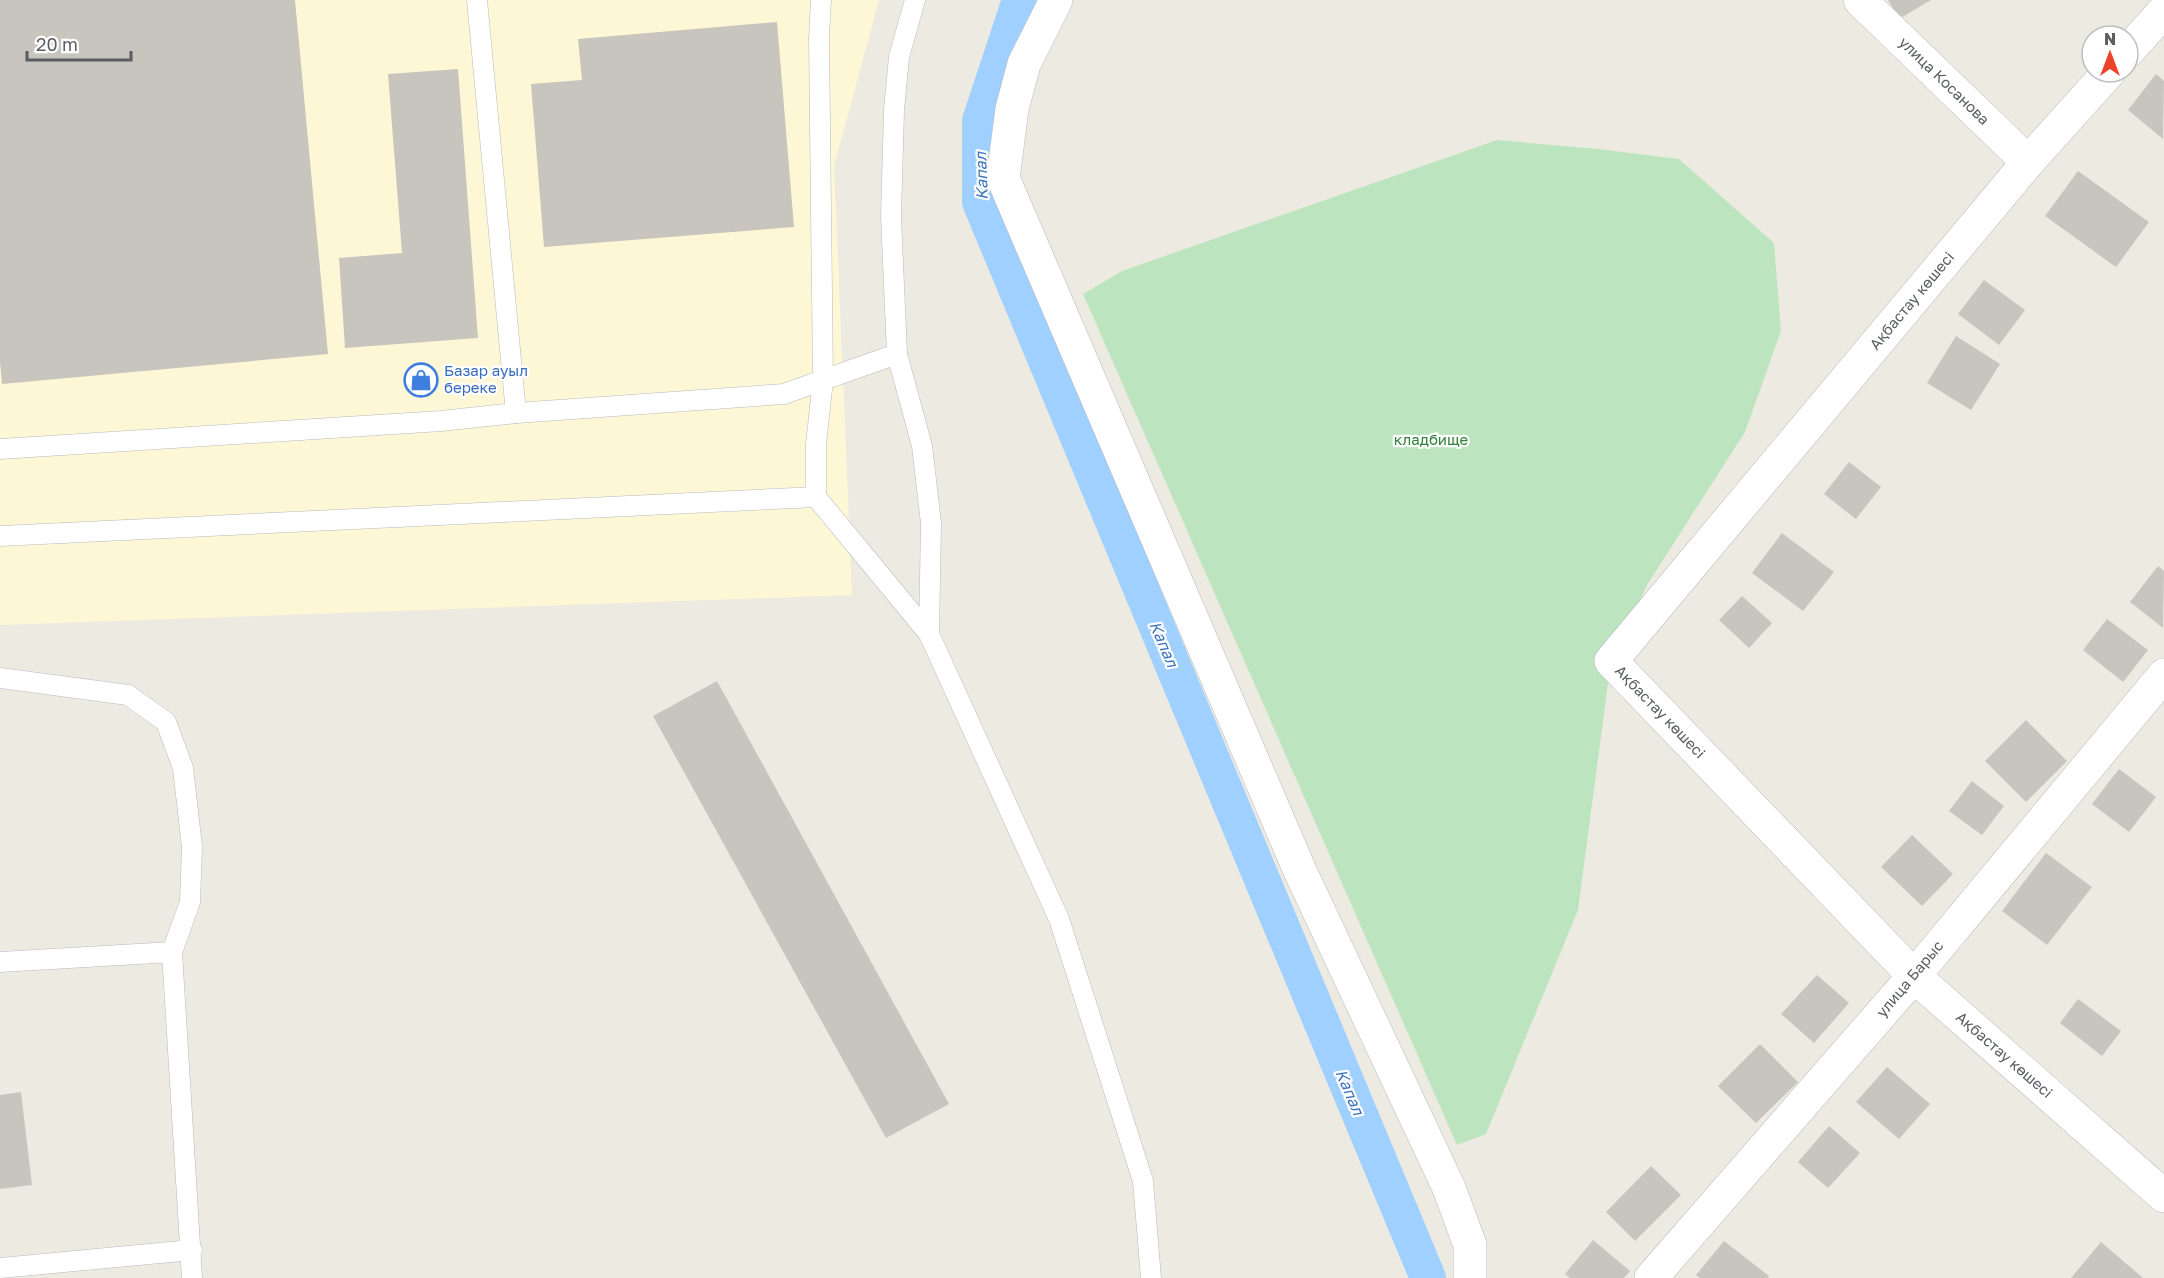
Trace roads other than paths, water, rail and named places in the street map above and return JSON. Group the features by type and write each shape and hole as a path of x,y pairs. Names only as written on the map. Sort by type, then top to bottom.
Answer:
{"street":[{"path":"1056,0 1024,64 1012,109 1003,178 1300,871 1449,1188 1470,1245 1470,1278"},
{"name":"улица Косанова","path":"1860,0 2028,162"},
{"path":"2140,38 2164,11"},
{"name":"Ақбастау көшесі","path":"2098,84 2028,162 1611,661 1914,976 2164,1196"},
{"name":"улица Барыс","path":"1651,1278 1914,976 2164,675"}],"lane":[{"path":"477,0 516,413"},
{"path":"821,0 819,38 823,380 816,444 816,497 929,634 1059,919 1143,1181 1151,1278"},
{"path":"915,0 899,57 894,110 891,217 897,354 922,446 930,512 929,634"},
{"path":"0,449 441,421 516,413 784,394 897,354"},
{"path":"0,536 816,497"},
{"path":"0,678 128,695 166,722 183,768 192,847 190,902 172,952 192,1278"},
{"path":"0,962 172,952"},
{"path":"0,1268 192,1250"}],"waterway":[{"name":"Капал","path":"1020,0 980,121 980,202 1428,1278"}],"place":[{"name":"Базар ауыл береке","path":"421,380"}],"park label":[{"name":"кладбище","path":"1431,440"}]}
